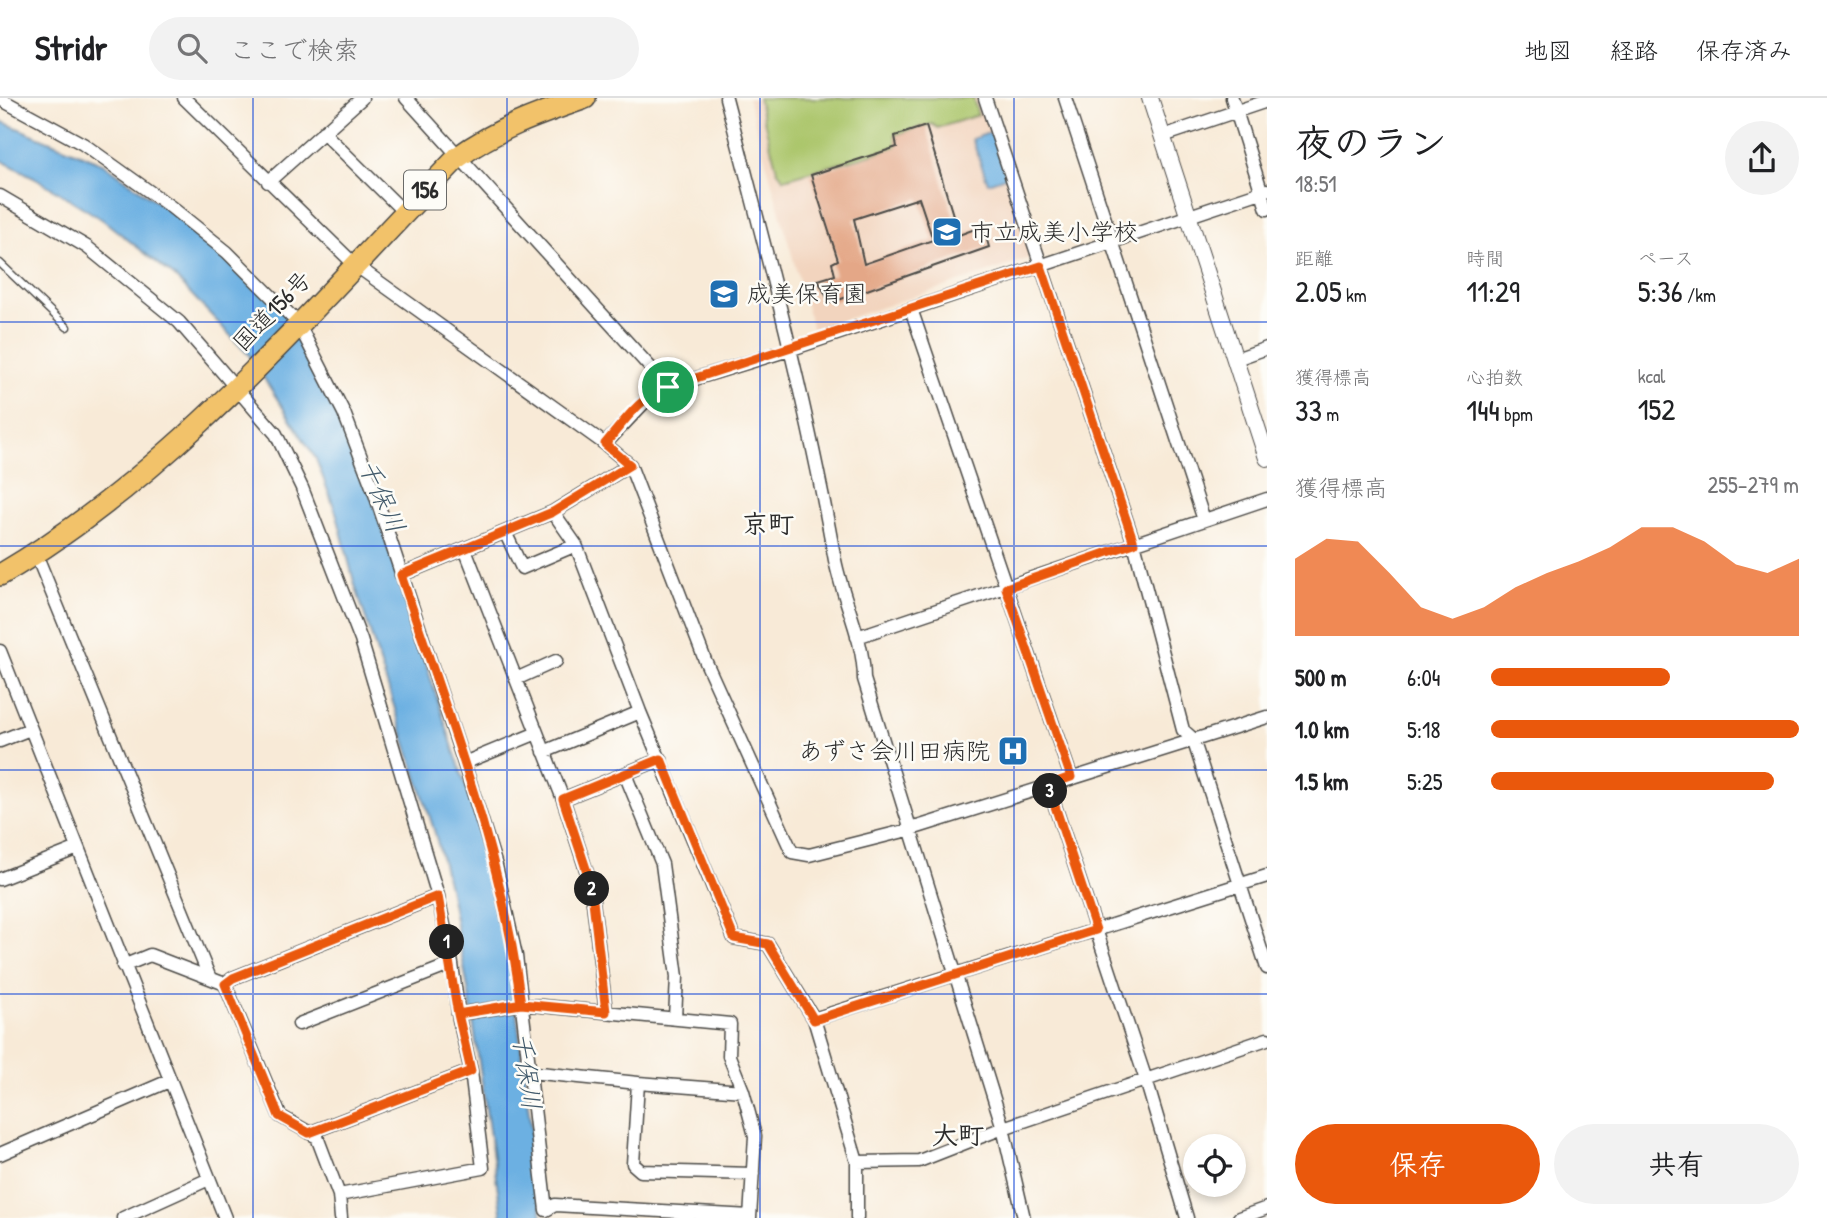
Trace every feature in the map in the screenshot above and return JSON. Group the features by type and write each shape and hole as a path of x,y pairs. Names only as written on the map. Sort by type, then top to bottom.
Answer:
{"highway":[{"name":"国道156号","path":"0,575 36,554 115,498 240,383 458,157 486,136 519,120 585,98"}],"street":[{"path":"184,98 354,264 605,444 630,465 705,660 792,852 809,856 908,831 1071,777 1267,717"},
{"path":"268,182 362,98"},
{"path":"407,98 668,387"},
{"path":"726,98 792,349 818,463 834,558 857,637 864,679 908,831 1003,1128 1024,1218"},
{"path":"985,98 1134,543 1183,730 1193,739 1267,968"},
{"path":"1065,98 1204,520"},
{"path":"1150,98 1267,458"},
{"path":"0,99 83,144 171,206 226,253 296,324 344,413 464,762 496,866 516,956 519,1004 530,1072 545,1210 555,1205 750,1217 755,1136 743,1091 729,1056 730,1024 519,1004 463,1014"},
{"path":"1163,136 1234,104 1267,101"},
{"path":"1234,104 1264,191 1267,209"},
{"path":"323,132 404,212"},
{"path":"605,444 635,409 655,391 792,349 1264,191"},
{"path":"0,196 87,247 178,322 240,383 275,434 302,488 361,639 438,896 463,1014 483,1168 339,1195"},
{"path":"911,309 1071,777"},
{"path":"1236,359 1267,348"},
{"path":"401,575 553,512 630,465"},
{"path":"857,637 1267,499"},
{"path":"553,512 576,545 640,712 734,938 768,944 814,1020 858,1162 858,1218"},
{"path":"505,532 522,568 576,545"},
{"path":"465,549 563,799 591,884 606,1012"},
{"path":"36,554 209,976"},
{"path":"0,651 225,1218"},
{"path":"516,679 556,661"},
{"path":"544,751 640,712"},
{"path":"0,741 30,729"},
{"path":"464,762 537,733"},
{"path":"563,799 661,759"},
{"path":"625,774 662,864 677,977 675,1018"},
{"path":"1048,785 1146,1080 1187,1218"},
{"path":"0,879 78,848"},
{"path":"814,1020 1267,876"},
{"path":"225,984 233,978 438,896"},
{"path":"123,966 150,955 225,984 279,1116 317,1137 339,1195 341,1218"},
{"path":"299,1024 452,964"},
{"path":"858,1162 919,1161 1003,1128 1267,1039"},
{"path":"309,1133 471,1071"},
{"path":"530,1072 743,1091"},
{"path":"0,1154 170,1081"},
{"path":"638,1083 633,1164 641,1171 753,1174"},
{"path":"123,1218 209,1179"},
{"path":"1239,1218 1267,1208"}],"lane":[{"path":"0,263 67,327"}],"shaded area":[{"path":"748,98 984,98 1037,256 813,330"}],"green space":[{"path":"758,98 973,98 978,115 938,128 932,124 895,135 897,147 784,179 777,170"}],"water":[{"path":"0,121 104,164 189,225 287,313 342,418 368,485 483,840 514,991 542,1218 502,1218 469,994 449,887 435,833 354,582 337,515 316,459 249,355 175,277 103,220 34,177 0,160"},
{"path":"992,132 1008,176 988,183 972,139"}],"building":[{"path":"926,126 959,235 983,226 989,247 830,303 818,280 835,275 832,263 838,260 811,175 897,147 895,136","holes":["919,198 933,240 864,264 854,219"]}],"place":[{"name":"市立成美小学校","path":"947,232"},
{"name":"成美保育園","path":"724,294"},
{"name":"あずさ会川田病院","path":"1013,751"}],"district":[{"name":"京町","path":"768,524"},
{"name":"大町","path":"958,1135"}],"route":[{"path":"668,387 655,391 635,409 605,444 630,465 553,512 401,575 496,866 516,956 521,1004 458,1014 452,964 438,896 233,978 225,984 279,1116 309,1133 471,1071 458,1014 517,1004 521,1004 606,1012 591,884 563,799 661,759 734,938 768,944 814,1020 1096,930 1048,785 1071,777 1006,588 1134,543 1041,266 792,349 668,387"}],"water label":[{"name":"千保川","path":"382,496"},
{"name":"千保川","path":"527,1071"}]}
